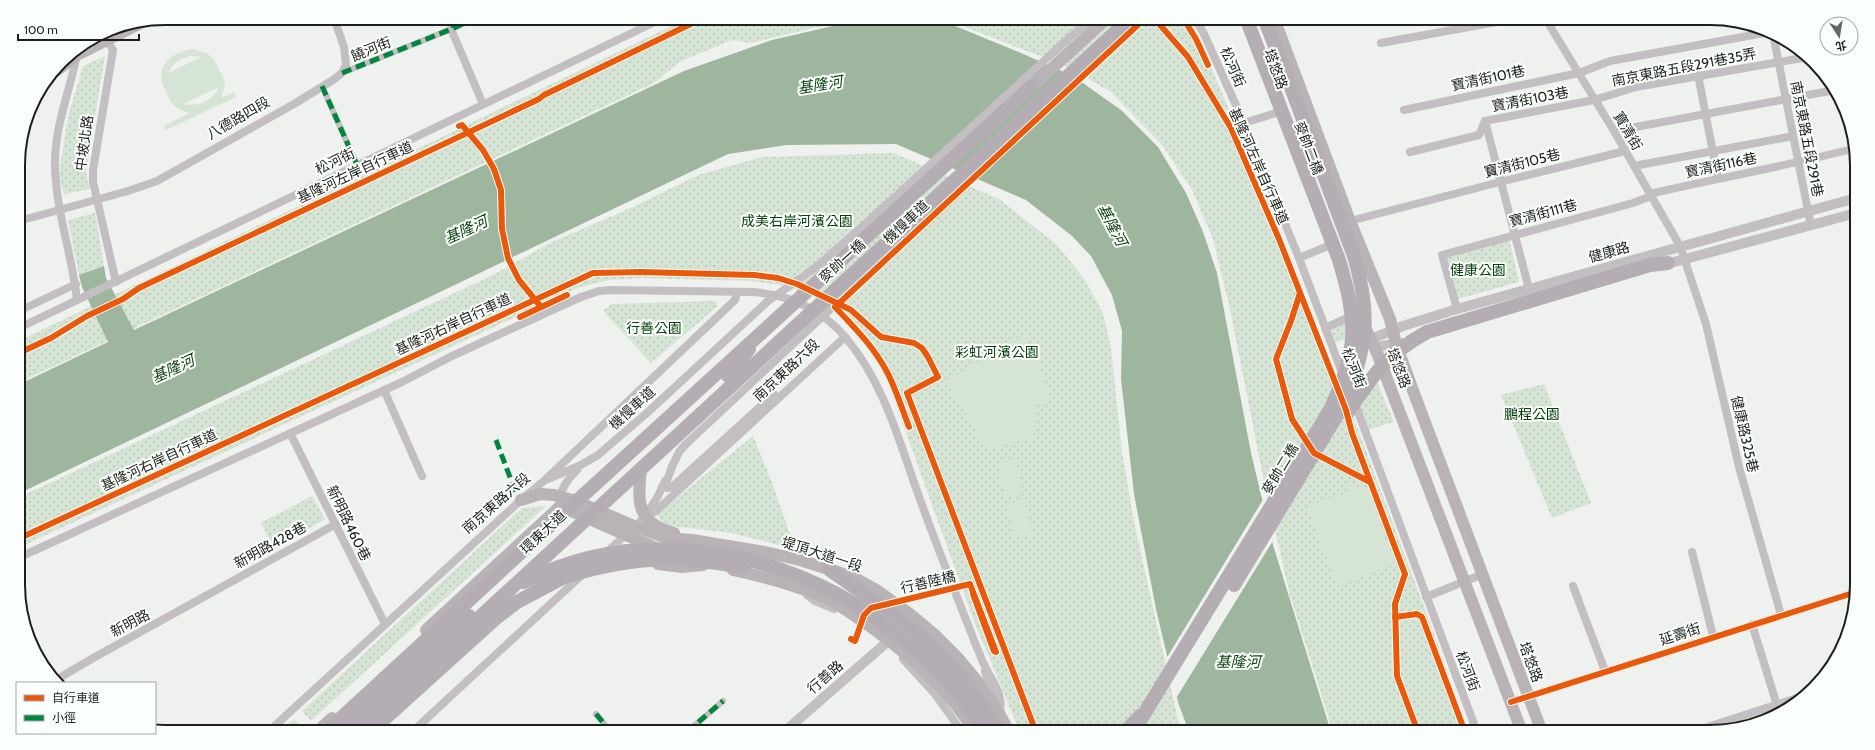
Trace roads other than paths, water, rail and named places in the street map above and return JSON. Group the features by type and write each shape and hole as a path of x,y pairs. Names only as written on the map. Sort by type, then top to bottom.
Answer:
{"highway":[{"name":"麥帥一橋","path":"761,333 1099,25"},
{"name":"麥帥一橋","path":"771,350 1123,25"},
{"name":"麥帥二橋","path":"1137,725 1330,410 1342,384 1348,366 1352,345 1356,316 1339,260 1249,25"},
{"path":"1258,25 1350,271 1356,296 1356,316"},
{"name":"麥帥二橋","path":"1148,725 1324,439 1348,397 1359,365 1364,342 1365,302 1354,256 1267,25"},
{"path":"1324,439 1340,424 1372,377 1389,357 1406,343 1427,332 1650,265 1668,263"},
{"path":"347,725 728,376 761,333"},
{"name":"環東大道","path":"334,725 761,333"},
{"path":"728,376 771,350"},
{"name":"環東大道","path":"363,725 771,350"},
{"path":"347,725 448,632 478,609 503,593 531,578 583,560 634,550 665,548 724,554 760,562 800,576 838,594 878,619 934,666 960,696 981,725"},
{"path":"378,725 481,631 517,602 564,577 622,562 655,559 692,560 721,564 767,574 801,585 836,602 870,623 905,650 931,674 957,704 971,725"},
{"path":"830,570 891,611 915,630 967,685 993,725"},
{"path":"362,725 366,707"},
{"path":"1132,725 1146,710"}],"main road":[{"name":"麥帥一橋","path":"563,500 630,453 665,423 1099,25"},
{"name":"麥帥一橋","path":"682,440 1124,25"},
{"name":"塔悠路","path":"1245,25 1276,113 1356,316 1373,343 1519,725"},
{"name":"塔悠路","path":"1277,25 1350,221 1390,319 1396,344 1539,725"},
{"path":"367,725 641,470 682,440"},
{"path":"641,470 639,499 645,517 652,524 692,540"},
{"path":"520,500 540,494 563,500"},
{"path":"324,725 563,500"},
{"name":"堤頂大道一段","path":"563,500 596,511 629,531 680,558 761,576 818,595 856,616 907,654 939,683 971,725"},
{"name":"堤頂大道一段","path":"563,500 587,520 629,531 666,538 692,540 765,552 800,560 853,577 878,591 910,614 958,658 978,682 1005,725"},
{"path":"582,575 603,567 621,563 642,562 682,568 710,565"},
{"path":"935,694 944,698 965,725"},
{"path":"991,725 999,713"}],"street":[{"path":"337,25 346,54 346,65 342,73"},
{"path":"451,25 483,104"},
{"name":"饒河街","path":"342,73 460,25"},
{"name":"松河街","path":"25,325 647,25"},
{"name":"機慢車道","path":"545,480 581,465 598,455 648,412 768,301 815,268 1085,25"},
{"name":"機慢車道","path":"645,517 657,498 679,452 682,440 1134,25"},
{"name":"松河街","path":"1199,25 1244,123 1299,258 1365,428 1474,725"},
{"path":"1381,43 1480,25"},
{"name":"寶清街","path":"1549,25 1614,131 1680,246 1684,259"},
{"name":"寶清街101巷","path":"1404,110 1579,73 1610,61 1760,34"},
{"name":"中坡北路","path":"106,38 113,50 92,170 94,200 114,283"},
{"name":"南京東路五段291巷","path":"1774,40 1811,226"},
{"name":"中坡北路","path":"76,58 59,128 56,149 56,171 76,284 81,298"},
{"name":"南京東路五段291巷35弄","path":"1594,100 1636,88 1698,75 1800,58"},
{"name":"八德路四段","path":"25,219 128,191 157,181 342,73"},
{"path":"1698,75 1718,178"},
{"path":"322,86 357,165"},
{"path":"1614,131 1829,91"},
{"name":"寶清街103巷","path":"1410,152 1479,135 1485,121 1594,100"},
{"path":"1244,123 1276,113"},
{"path":"1485,121 1529,289"},
{"path":"1634,166 1793,136"},
{"name":"寶清街116巷","path":"1650,195 1718,178 1799,163 1849,150"},
{"name":"寶清街105巷","path":"1350,221 1625,151"},
{"name":"寶清街111巷","path":"1457,309 1442,255 1514,234 1633,203 1650,195"},
{"name":"健康路","path":"1373,343 1393,330 1457,309 1850,200"},
{"name":"健康路","path":"1373,343 1396,344 1441,334 1650,270 1668,263 1850,215"},
{"path":"1299,258 1328,246"},
{"name":"健康路325巷","path":"1684,259 1706,324 1739,467 1781,615"},
{"path":"25,308 76,284"},
{"path":"25,555 384,390 516,326 580,297 599,291 737,292 776,294 798,302 818,312 843,335 869,372 889,412 944,566 983,662 988,683 999,713"},
{"name":"南京東路六段","path":"276,725 520,500 545,480 735,300 737,292"},
{"path":"1325,328 1356,316"},
{"path":"1435,316 1441,334"},
{"name":"機慢車道","path":"672,464 665,486 667,488 672,487 843,335"},
{"name":"南京東路六段","path":"420,725 629,531 645,517 656,511 843,335"},
{"path":"384,390 422,476"},
{"name":"新明路460巷","path":"290,433 385,624"},
{"name":"機慢車道","path":"563,500 570,477 581,465"},
{"name":"新明路428巷","path":"218,588 336,524"},
{"path":"1692,552 1713,636"},
{"path":"1426,597 1483,574"},
{"path":"1573,586 1605,671"},
{"name":"新明路","path":"60,677 218,588"},
{"name":"堤頂大道一段","path":"800,590 815,600 832,608 886,643 912,668 935,694 957,725"},
{"name":"延壽街","path":"1511,702 1713,636 1850,594"},
{"path":"1752,624 1778,707"},
{"name":"行善路","path":"792,725 886,643"},
{"path":"1713,725 1789,700"},
{"path":"695,725 723,701"},
{"path":"596,714 605,725"}],"water":[{"name":"基隆河","path":"837,25 955,26 1073,76 1121,110 1158,147 1186,193 1203,232 1217,273 1251,453 1273,545 1329,725 1186,725 1178,702 1156,609 1134,494 1121,379 1122,331 1112,295 1091,256 1072,236 1026,200 896,144 786,145 728,154 25,491 25,382 108,342 82,287 79,275 104,266 106,278 134,330 684,71 772,40"}],"park label":[{"name":"成美右岸河濱公園","path":"797,221"},
{"name":"健康公園","path":"1478,270"},
{"name":"行善公園","path":"654,328"},
{"name":"彩虹河濱公園","path":"997,352"},
{"name":"鵬程公園","path":"1532,414"}]}
